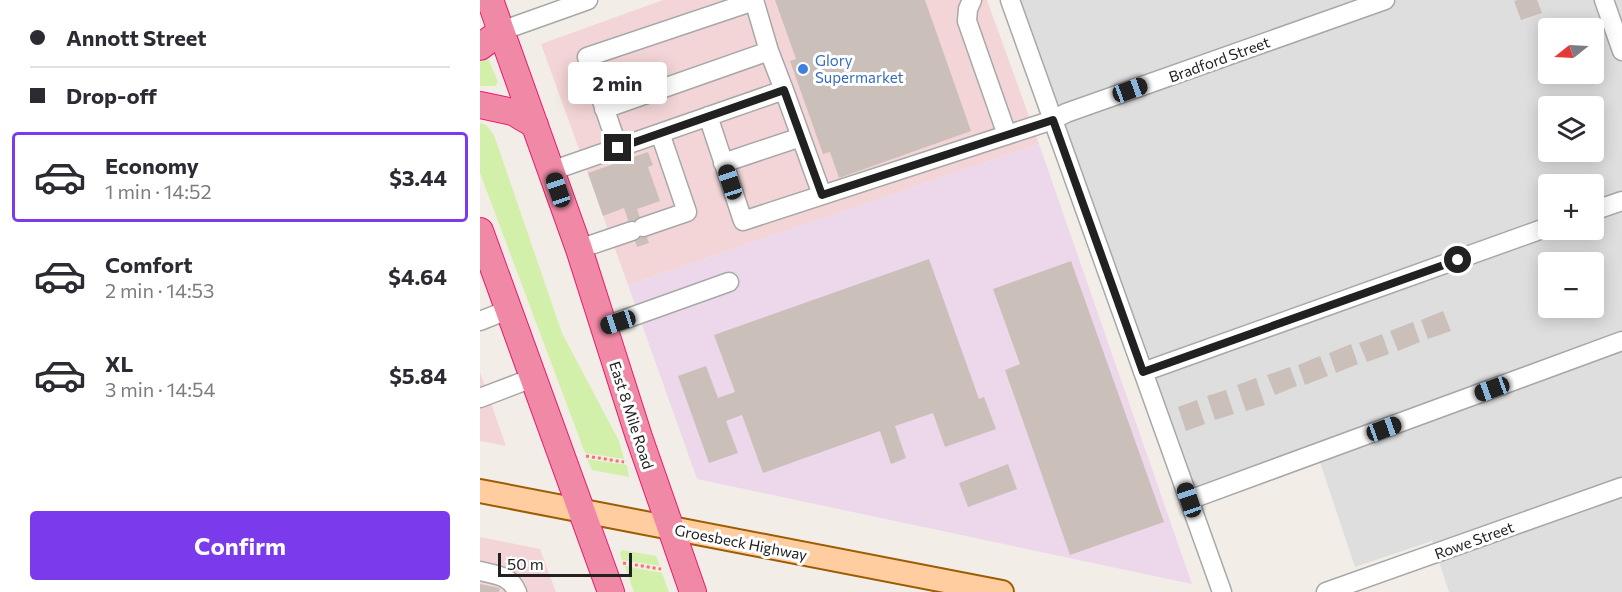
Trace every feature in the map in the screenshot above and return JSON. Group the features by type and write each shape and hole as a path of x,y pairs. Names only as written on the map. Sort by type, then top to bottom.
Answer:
{"highway":[{"name":"East 8 Mile Road","path":"490,0 579,249 669,528 693,592"},
{"path":"480,47 501,31"},
{"path":"480,105 513,112 535,125"},
{"path":"480,231 485,258 510,309 611,592"}],"main road":[{"name":"Groesbeck Highway","path":"480,491 583,510 945,586 1002,592"}],"street":[{"path":"501,31 588,0"},
{"path":"972,0 968,9 967,21 1007,135"},
{"path":"1010,0 1222,592"},
{"name":"Bradford Street","path":"723,163 742,221 1053,120 1066,113 1385,0"},
{"path":"1604,0 1622,51"},
{"path":"618,148 587,57 754,1 769,51 822,195"},
{"path":"604,109 769,51"},
{"path":"551,171 784,90"},
{"path":"708,116 723,163 801,137"},
{"path":"579,249 687,212 660,133"},
{"path":"1604,208 1622,201"},
{"path":"1143,372 1538,232"},
{"path":"603,327 729,282"},
{"path":"480,321 510,309"},
{"path":"1189,500 1622,341"},
{"path":"480,398 534,377"},
{"name":"Rowe Street","path":"1326,592 1622,487"},
{"path":"480,571 505,576 514,583 517,592"}],"path":[{"path":"586,456 626,462"},
{"path":"623,563 661,569"}],"shaded area":[{"path":"663,0 987,0 1039,144 628,285 541,44"},
{"path":"1019,0 1622,0 1622,592 1449,592 1432,541 1355,567 1318,456 1196,499"},
{"path":"1039,144 1192,584 697,479 628,285"},
{"path":"480,372 506,446 480,441"},
{"path":"480,537 540,549 556,592 480,592"}],"green space":[{"path":"488,58 498,82 495,86 480,86 480,62"},
{"path":"480,123 486,125 494,135 562,333 619,441 624,459 585,453 480,173"},
{"path":"587,459 627,465 629,477 592,470"},
{"path":"622,550 656,556 660,566 622,560 620,553"},
{"path":"625,566 662,573 669,592 634,592"}],"building":[{"path":"775,0 925,0 971,131 839,178 830,152 823,154 790,61 796,59"},
{"path":"1537,0 1542,13 1521,20 1514,1"},
{"path":"648,152 653,165 648,167 660,201 637,209 649,243 637,247 624,208 603,216 588,173"},
{"path":"929,259 979,399 984,397 996,429 945,447 933,413 895,426 906,458 891,464 880,431 763,473 742,415 726,421 738,453 709,463 678,376 706,366 718,398 735,392 714,335"},
{"path":"1071,261 1164,522 1070,555 1005,370 1020,364 993,289"},
{"path":"1443,311 1451,331 1428,339 1421,320"},
{"path":"1413,322 1420,342 1398,351 1390,331"},
{"path":"1382,334 1389,354 1367,362 1359,343"},
{"path":"1351,344 1358,364 1336,373 1329,353"},
{"path":"1320,356 1328,376 1305,385 1298,365"},
{"path":"1290,367 1297,386 1275,395 1267,375"},
{"path":"1256,378 1265,405 1246,411 1237,385"},
{"path":"1226,390 1234,414 1215,420 1207,396"},
{"path":"1197,400 1205,424 1186,431 1178,407"},
{"path":"1008,464 1017,489 968,507 959,483"},
{"path":"480,584 500,588 499,592 480,592"}],"place":[{"name":"Glory Supermarket","path":"803,69"}],"route":[{"path":"618,148 784,90 822,195 1053,120 1143,372 1458,260"}]}
